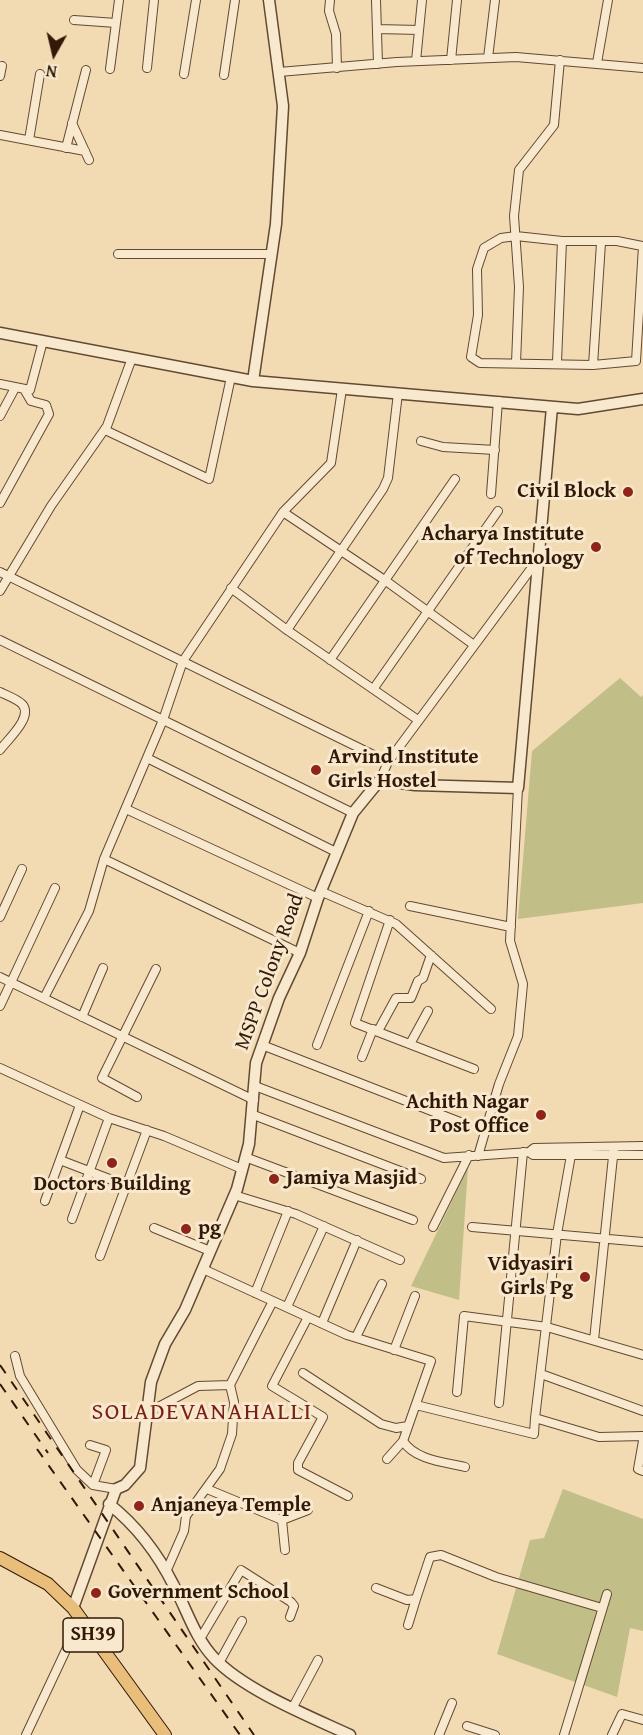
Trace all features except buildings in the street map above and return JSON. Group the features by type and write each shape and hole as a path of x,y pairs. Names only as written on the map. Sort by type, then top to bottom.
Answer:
{"main road":[{"name":"SH39","path":"0,1558 48,1584 77,1613 165,1735"}],"street":[{"path":"110,69 119,0"},
{"path":"147,68 154,0"},
{"path":"184,74 196,0"},
{"path":"224,75 235,0"},
{"path":"253,381 272,254 283,106 269,0"},
{"path":"330,0 329,10 337,41 337,68"},
{"path":"376,0 378,64"},
{"path":"416,62 422,0"},
{"path":"451,60 457,0"},
{"path":"488,58 495,0"},
{"path":"597,63 608,0"},
{"path":"74,20 116,23"},
{"path":"377,29 419,30"},
{"path":"279,72 488,58 560,60 643,68"},
{"path":"516,363 519,287 514,216 519,170 554,125 560,60"},
{"path":"0,76 2,66"},
{"path":"66,148 86,70"},
{"path":"29,140 40,74"},
{"path":"72,123 89,160"},
{"path":"0,135 85,151"},
{"path":"516,236 562,241 601,243 617,241 643,246 636,361 593,365 557,362 480,363 471,357 478,315 479,257 484,248 501,238 516,236"},
{"path":"557,362 562,241"},
{"path":"593,365 601,243"},
{"path":"118,254 272,254"},
{"path":"0,333 253,381 578,409 643,399"},
{"path":"0,384 30,390 43,341"},
{"path":"0,591 51,506 105,430 132,358"},
{"path":"105,430 209,479 231,377"},
{"path":"0,416 15,388"},
{"path":"0,503 50,414 46,405 31,400 24,389"},
{"path":"44,998 88,911 104,859 164,720 183,661 283,513 332,463 342,389"},
{"path":"287,630 388,478 398,393"},
{"path":"492,494 498,401"},
{"path":"478,1156 499,1084 518,1036 523,984 510,941 518,788 552,407"},
{"path":"421,441 443,447 495,450"},
{"path":"330,660 455,479"},
{"path":"374,688 498,511"},
{"path":"283,513 386,581 474,645"},
{"name":"MSPP Colony Road","path":"77,1613 109,1504 116,1489 125,1485 140,1468 154,1372 203,1269 234,1195 245,1157 254,1100 256,1063 300,953 319,894 353,813 380,780 388,762 418,720 540,557"},
{"path":"0,572 388,762"},
{"path":"231,588 287,630 418,720"},
{"path":"0,640 353,813"},
{"path":"0,692 22,705 25,711 24,719 0,750"},
{"path":"147,758 336,852"},
{"path":"380,780 415,785 518,788"},
{"path":"126,809 319,894 369,910 390,920 491,1009"},
{"path":"104,859 300,953"},
{"path":"0,917 22,869"},
{"path":"0,1006 55,888"},
{"path":"410,906 511,927"},
{"path":"317,1045 369,910"},
{"path":"390,920 355,1023 474,1069"},
{"path":"362,1057 375,1030 396,998 411,998 418,981 423,978 431,955"},
{"path":"82,1017 103,968"},
{"path":"137,1097 102,1078 156,969"},
{"path":"0,977 254,1100"},
{"path":"410,1044 428,1011"},
{"path":"262,1045 460,1122"},
{"path":"0,1068 110,1118 147,1130 242,1169"},
{"path":"255,1086 444,1158 526,1152 534,1148 614,1151 643,1155"},
{"path":"45,1201 80,1105"},
{"path":"251,1114 421,1179"},
{"path":"72,1220 110,1118"},
{"path":"100,1256 147,1130"},
{"path":"526,1152 533,1155 572,1155 643,1146"},
{"path":"594,1340 614,1151"},
{"path":"499,1403 526,1152"},
{"path":"434,1227 468,1155"},
{"path":"416,1405 534,1434 557,1234 572,1155"},
{"path":"245,1157 412,1220"},
{"path":"60,1160 125,1185"},
{"path":"234,1195 288,1211 400,1260"},
{"path":"255,1293 288,1211"},
{"path":"287,1307 324,1226"},
{"path":"472,1227 643,1242"},
{"path":"154,1228 210,1251"},
{"path":"322,1323 357,1240"},
{"path":"203,1269 356,1337 430,1361 403,1441 387,1459"},
{"path":"356,1337 382,1284"},
{"path":"394,1350 415,1296"},
{"path":"166,1572 184,1531 186,1516 220,1469 232,1434 234,1402 230,1385 273,1301"},
{"path":"457,1392 464,1316 547,1327 643,1355"},
{"path":"308,1317 272,1386 323,1417 298,1463 298,1470 348,1496"},
{"path":"15,1356 20,1376 77,1470 93,1485 116,1489"},
{"path":"303,1373 381,1424 396,1428 408,1426"},
{"path":"541,1374 643,1411"},
{"path":"147,1413 198,1386 230,1385"},
{"path":"536,1418 599,1437 643,1439 638,1469 643,1470"},
{"path":"403,1441 408,1449 420,1455 465,1467"},
{"path":"90,1445 106,1450 93,1485"},
{"path":"207,1489 282,1520 308,1510"},
{"path":"109,1504 145,1539 166,1572 200,1639 219,1663 235,1677 348,1735"},
{"path":"282,1520 285,1550"},
{"path":"408,1625 430,1557 441,1555 496,1577 602,1608"},
{"path":"200,1639 241,1570 291,1602 294,1606 290,1617"},
{"path":"376,1588 407,1600 416,1599"},
{"path":"564,1735 607,1594"},
{"path":"26,1735 77,1613"},
{"path":"219,1663 243,1621"},
{"path":"293,1707 318,1660"},
{"path":"439,1735 452,1703"},
{"path":"612,1735 622,1714 643,1720"},
{"path":"467,1726 495,1735"}],"shaded area":[{"path":"620,678 641,697 643,695 643,903 518,919 532,751"},
{"path":"468,1168 459,1300 411,1286"},
{"path":"563,1489 643,1519 643,1631 630,1628 617,1697 497,1654 530,1540 544,1538"}],"railway":[{"path":"0,1365 254,1735"},
{"path":"0,1384 48,1453"},
{"path":"37,1449 240,1735"}],"place":[{"name":"Civil Block","path":"628,492"},
{"name":"Acharya Institute of Technology","path":"596,547"},
{"name":"Arvind Institute Girls Hostel","path":"316,770"},
{"name":"Achith Nagar Post Office","path":"541,1115"},
{"name":"Doctors Building","path":"112,1163"},
{"name":"Jamiya Masjid","path":"274,1179"},
{"name":"pg","path":"186,1229"},
{"name":"Vidyasiri Girls Pg","path":"585,1277"},
{"name":"Anjaneya Temple","path":"139,1506"},
{"name":"Government School","path":"96,1593"}],"district":[{"name":"SOLADEVANAHALLI","path":"202,1413"}]}
